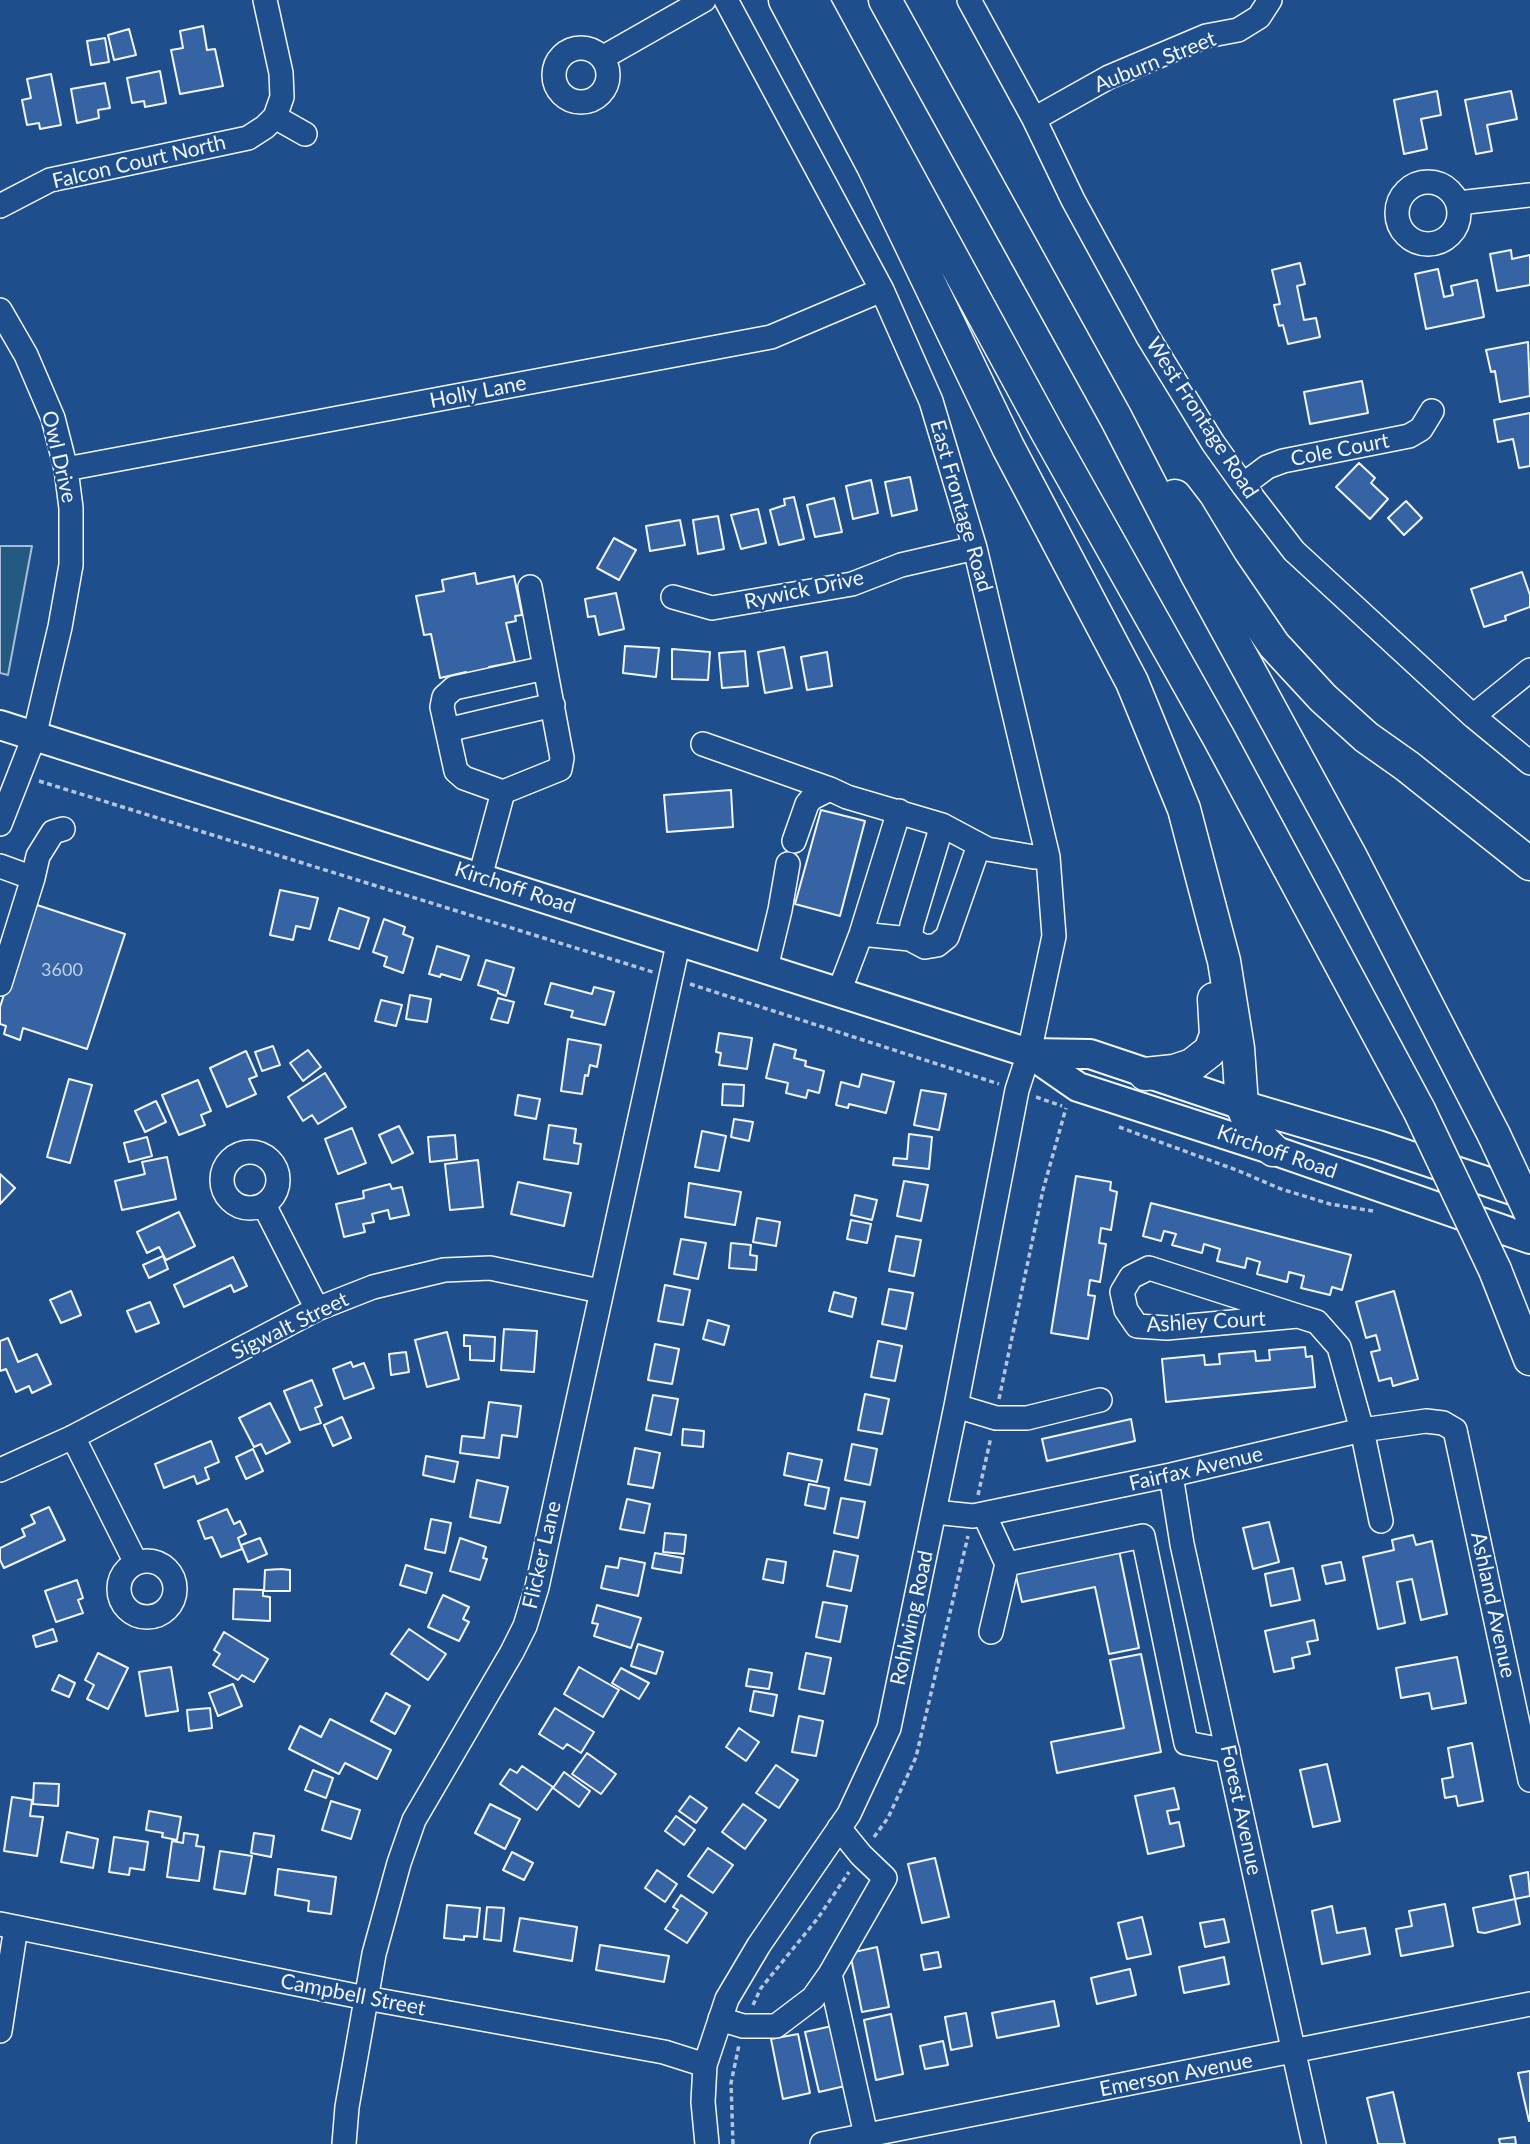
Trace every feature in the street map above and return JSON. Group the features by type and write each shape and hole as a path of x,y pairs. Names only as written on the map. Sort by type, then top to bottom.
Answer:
{"highway":[{"path":"785,0 873,166 1008,447 1132,682 1184,809 1224,961 1238,1048 1242,1105 1252,1129 1273,1150"},
{"path":"812,0 1046,432 1219,738 1419,1110 1495,1270 1530,1359"},
{"path":"885,0 1116,418 1195,573 1352,859 1494,1135 1530,1212"},
{"path":"1116,418 1188,513 1274,645 1323,698 1366,737 1407,766 1530,864"},
{"path":"1145,1074 1192,1065 1210,1051 1216,1035 1212,957 1204,886"}],"main road":[{"name":"Kirchoff Road","path":"0,725 1030,1053 1090,1054 1242,1105 1378,1144 1530,1196"},
{"name":"Kirchoff Road","path":"1030,1053 1078,1087 1273,1150 1530,1239"}],"street":[{"path":"265,0 281,74 282,96 275,117 305,134"},
{"path":"602,58 704,0"},
{"name":"East Frontage Road","path":"726,0 882,290 931,401 975,548 1048,858 1054,936 1030,1053"},
{"name":"West Frontage Road","path":"969,0 1148,337 1213,443 1243,485 1294,551 1474,716 1530,762"},
{"name":"Auburn Street","path":"1034,119 1109,77 1206,37 1238,30 1259,16 1270,0"},
{"name":"Falcon Court North","path":"0,206 50,180 248,138 275,117"},
{"path":"1458,203 1530,195"},
{"name":"Holly Lane","path":"66,469 771,337 882,290"},
{"name":"Owl Drive","path":"0,310 43,391 53,418 66,469 71,508 71,565 60,627 34,737 0,824"},
{"name":"Cole Court","path":"1243,485 1267,467 1283,461 1409,436 1421,429 1432,411"},
{"name":"Rywick Drive","path":"673,597 712,608 852,584 901,565 975,548"},
{"path":"530,587 562,758 560,769 503,792 464,778 456,771 442,707 444,697 454,688 545,668"},
{"path":"1474,716 1530,670"},
{"path":"447,730 553,705"},
{"path":"703,744 847,797 942,825 987,849 1048,858"},
{"path":"794,841 811,798 830,789"},
{"path":"480,877 503,792"},
{"path":"839,992 861,934 899,811"},
{"path":"910,939 942,825"},
{"path":"0,984 38,856 53,832 62,829"},
{"path":"861,934 910,939 925,947 937,945 947,937 979,845"},
{"path":"766,968 788,864"},
{"path":"0,866 33,878"},
{"name":"Flicker Lane","path":"344,2144 347,2107 374,1954 388,1898 414,1820 500,1674 525,1626 537,1587 679,940"},
{"name":"Rohlwing Road","path":"708,2144 704,2102 705,2065 727,1999 760,1945 849,1814 889,1728 935,1512 1017,1090 1030,1053"},
{"path":"264,1205 317,1309"},
{"name":"Sigwalt Street","path":"0,1470 72,1437 317,1309 373,1287 444,1270 490,1268 600,1291"},
{"name":"Ashley Court","path":"1298,1316 1167,1328 1136,1326 1126,1310 1122,1292 1131,1277 1149,1268 1317,1322 1339,1347 1362,1430 1381,1521"},
{"path":"956,1406 996,1418 1027,1418 1100,1400"},
{"name":"Fairfax Avenue","path":"935,1512 973,1516 984,1514 1171,1475 1362,1430 1426,1420 1443,1423 1455,1430"},
{"name":"Ashland Avenue","path":"1455,1430 1530,1780"},
{"path":"72,1437 136,1563"},
{"name":"Forest Avenue","path":"1171,1475 1182,1544 1314,2144"},
{"path":"984,1514 1007,1564 991,1632"},
{"path":"1007,1564 1143,1536 1186,1743 1228,1751"},
{"path":"1147,1550 1182,1544"},
{"path":"720,2019 743,2026 776,2026 813,1998 830,1974 885,1878 839,1828"},
{"path":"0,2031 8,1926"},
{"name":"Campbell Street","path":"8,1926 366,1998 664,2052 705,2065"},
{"path":"830,1974 866,2135"},
{"name":"Emerson Avenue","path":"822,2144 1530,2004"}],"path":[{"path":"51,785 670,978 989,1081"},
{"path":"1115,1126 1281,1189 1331,1204 1385,1213"}],"shaded area":[{"path":"0,546 32,546 8,675 0,673"}],"building":[{"path":"203,26 207,50 215,49 223,86 180,94 171,50 183,48 180,31"},
{"path":"129,29 136,55 114,60 108,35"},
{"path":"105,38 109,62 91,65 87,41"},
{"path":"160,71 166,103 145,107 144,101 132,103 127,78"},
{"path":"51,74 61,125 40,129 39,123 27,125 22,100 31,98 27,79"},
{"path":"105,83 110,108 98,110 99,118 77,123 71,89"},
{"path":"1437,91 1441,115 1421,119 1427,149 1404,154 1394,100"},
{"path":"1511,91 1517,119 1487,125 1492,151 1476,154 1465,100"},
{"path":"1511,250 1512,259 1530,255 1530,285 1497,291 1490,254"},
{"path":"1300,263 1305,284 1297,286 1304,320 1316,318 1320,337 1288,344 1283,325 1279,326 1274,305 1280,304 1272,270"},
{"path":"1438,269 1444,297 1453,295 1451,286 1477,280 1484,317 1426,329 1415,274"},
{"path":"1528,342 1530,396 1500,402 1495,371 1491,372 1486,350"},
{"path":"1362,381 1368,413 1310,424 1304,392"},
{"path":"1530,413 1530,466 1519,468 1513,439 1498,442 1494,420"},
{"path":"1359,463 1375,478 1371,483 1388,499 1370,519 1336,487"},
{"path":"910,477 917,510 892,516 885,482"},
{"path":"871,480 878,513 853,519 846,486"},
{"path":"794,497 804,539 779,545 770,510 785,505 784,499"},
{"path":"834,498 842,532 815,537 807,505"},
{"path":"1406,501 1422,518 1404,535 1388,518"},
{"path":"758,509 766,543 741,549 731,515"},
{"path":"718,516 724,549 698,554 693,520"},
{"path":"680,520 685,545 650,551 646,526"},
{"path":"614,538 636,550 619,580 597,568"},
{"path":"1522,572 1530,595 1530,607 1505,616 1506,620 1484,627 1471,589"},
{"path":"475,573 477,584 514,576 522,615 515,616 516,621 506,623 515,662 489,667 494,690 470,695 466,672 440,678 431,634 424,635 416,596 444,591 442,580"},
{"path":"616,593 624,629 599,635 595,616 588,617 585,599"},
{"path":"625,646 659,648 656,677 623,673"},
{"path":"784,647 792,688 765,693 758,652"},
{"path":"672,649 710,652 708,680 672,679"},
{"path":"745,651 748,686 722,688 719,653"},
{"path":"827,652 832,686 807,690 801,657"},
{"path":"731,790 733,827 667,832 664,795"},
{"path":"821,810 865,821 840,916 795,904"},
{"path":"280,890 318,898 310,929 296,926 293,940 270,935"},
{"path":"34,904 125,934 87,1049 23,1028 20,1040 4,1034 6,1026 0,1024 0,1007"},
{"path":"339,908 369,918 359,949 329,940"},
{"path":"384,919 405,927 403,934 413,938 403,973 384,966 387,957 373,952"},
{"path":"437,946 469,956 461,980 441,974 440,977 429,974"},
{"path":"486,960 514,968 506,996 478,985"},
{"path":"551,983 592,994 594,987 614,992 605,1025 571,1017 573,1011 545,1004"},
{"path":"410,995 431,999 427,1022 406,1019"},
{"path":"498,998 514,1002 508,1023 491,1019"},
{"path":"381,1000 402,1005 396,1026 375,1021"},
{"path":"719,1033 752,1038 747,1069 719,1065 721,1053 716,1052"},
{"path":"568,1039 601,1045 597,1067 590,1065 588,1076 585,1075 582,1094 561,1091"},
{"path":"774,1044 796,1050 794,1058 806,1061 805,1066 824,1071 819,1093 808,1090 806,1098 786,1093 788,1083 766,1078"},
{"path":"273,1046 280,1065 262,1071 255,1052"},
{"path":"308,1050 321,1067 303,1081 290,1063"},
{"path":"246,1051 257,1076 249,1079 256,1094 227,1107 210,1068"},
{"path":"325,1073 346,1107 318,1124 312,1115 303,1121 288,1097"},
{"path":"862,1074 894,1082 886,1113 849,1104 848,1108 836,1105 841,1082 859,1087"},
{"path":"69,1079 92,1085 70,1163 47,1157"},
{"path":"198,1080 211,1111 201,1115 205,1125 179,1135 162,1095"},
{"path":"723,1084 744,1085 743,1106 722,1105"},
{"path":"921,1090 946,1094 939,1130 914,1125"},
{"path":"518,1095 540,1099 536,1119 515,1115"},
{"path":"156,1101 166,1122 145,1132 135,1111"},
{"path":"734,1119 753,1122 749,1141 731,1137"},
{"path":"549,1125 576,1129 574,1143 581,1144 578,1164 544,1159"},
{"path":"399,1126 413,1153 392,1163 379,1135"},
{"path":"352,1128 366,1163 338,1174 325,1139"},
{"path":"702,1131 726,1136 719,1171 695,1167"},
{"path":"909,1134 932,1137 929,1169 893,1165 894,1158 907,1159"},
{"path":"455,1135 457,1159 430,1162 428,1137"},
{"path":"147,1137 152,1156 129,1162 124,1143"},
{"path":"167,1157 176,1199 122,1210 115,1181 145,1174 142,1162"},
{"path":"478,1160 483,1207 450,1210 445,1164"},
{"path":"0,1174 15,1188 0,1204"},
{"path":"1076,1176 1111,1182 1110,1190 1117,1192 1111,1230 1101,1228 1099,1243 1106,1244 1100,1282 1090,1280 1088,1295 1095,1296 1088,1339 1051,1333"},
{"path":"904,1181 928,1185 921,1221 897,1216"},
{"path":"518,1182 571,1193 564,1226 511,1214"},
{"path":"689,1183 741,1192 735,1225 685,1217"},
{"path":"390,1184 392,1189 402,1187 409,1215 390,1219 388,1210 372,1214 374,1222 363,1224 365,1232 344,1237 336,1204 364,1198 363,1191"},
{"path":"855,1195 877,1200 872,1220 851,1215"},
{"path":"1151,1203 1351,1255 1342,1290 1332,1287 1330,1295 1301,1288 1304,1276 1289,1272 1287,1282 1257,1274 1260,1262 1247,1258 1245,1268 1217,1261 1220,1249 1204,1244 1202,1253 1172,1245 1176,1234 1164,1231 1161,1241 1143,1236"},
{"path":"179,1212 195,1246 166,1260 159,1247 147,1253 137,1232"},
{"path":"757,1218 780,1222 776,1246 753,1242"},
{"path":"851,1220 871,1224 867,1243 847,1239"},
{"path":"896,1236 921,1240 914,1276 889,1271"},
{"path":"681,1239 706,1243 698,1279 674,1274"},
{"path":"731,1243 751,1245 750,1255 757,1256 756,1270 729,1268"},
{"path":"163,1256 168,1269 149,1278 143,1265"},
{"path":"233,1257 247,1286 234,1292 231,1285 184,1307 174,1285"},
{"path":"665,1285 690,1290 683,1325 658,1321"},
{"path":"889,1289 913,1293 906,1329 882,1324"},
{"path":"71,1291 81,1315 61,1323 50,1300"},
{"path":"1394,1291 1418,1379 1393,1386 1391,1378 1379,1381 1371,1352 1380,1350 1376,1335 1366,1338 1356,1302"},
{"path":"834,1292 856,1298 852,1317 829,1311"},
{"path":"150,1302 159,1323 136,1332 127,1311"},
{"path":"708,1320 729,1326 724,1345 703,1339"},
{"path":"504,1329 537,1331 534,1372 501,1370"},
{"path":"447,1332 459,1379 427,1387 415,1340"},
{"path":"464,1335 495,1337 494,1361 470,1360 470,1346 464,1346"},
{"path":"8,1338 18,1362 37,1354 51,1384 32,1393 29,1386 16,1392 6,1369 0,1371 0,1341"},
{"path":"878,1341 902,1346 895,1381 871,1377"},
{"path":"655,1344 679,1349 672,1384 648,1380"},
{"path":"1305,1347 1306,1357 1312,1356 1315,1387 1166,1402 1162,1359 1204,1355 1205,1365 1220,1364 1219,1354 1255,1351 1256,1361 1270,1360 1269,1350"},
{"path":"406,1352 409,1372 391,1375 389,1354"},
{"path":"351,1362 353,1367 364,1363 374,1388 344,1399 333,1369"},
{"path":"312,1380 322,1405 315,1408 321,1423 300,1430 284,1391"},
{"path":"865,1394 889,1399 882,1434 858,1430"},
{"path":"653,1395 678,1399 671,1435 646,1430"},
{"path":"489,1402 521,1406 517,1437 502,1435 499,1458 460,1453 462,1436 484,1438"},
{"path":"270,1403 290,1442 266,1454 261,1444 254,1447 239,1418"},
{"path":"342,1417 351,1438 333,1446 324,1425"},
{"path":"1131,1419 1135,1441 1047,1461 1042,1439"},
{"path":"683,1429 704,1431 703,1447 682,1445"},
{"path":"211,1441 219,1462 205,1468 209,1479 197,1484 194,1476 164,1488 155,1464"},
{"path":"852,1444 877,1449 870,1485 845,1480"},
{"path":"635,1448 660,1453 653,1488 628,1484"},
{"path":"253,1449 263,1471 246,1479 236,1457"},
{"path":"788,1453 822,1460 817,1482 784,1475"},
{"path":"426,1456 458,1462 454,1482 423,1475"},
{"path":"477,1480 508,1487 500,1523 470,1517"},
{"path":"809,1484 829,1488 825,1509 805,1505"},
{"path":"841,1498 865,1502 858,1538 834,1533"},
{"path":"627,1499 650,1504 644,1533 620,1529"},
{"path":"49,1507 65,1540 4,1568 0,1560 0,1548 25,1536 22,1529 35,1523 31,1515"},
{"path":"227,1509 234,1524 240,1521 246,1534 238,1538 242,1549 221,1557 212,1537 205,1539 198,1521"},
{"path":"431,1519 451,1523 445,1553 425,1549"},
{"path":"1269,1522 1279,1562 1253,1569 1243,1528"},
{"path":"665,1533 686,1535 684,1554 663,1552"},
{"path":"1413,1535 1416,1545 1432,1541 1447,1614 1421,1620 1412,1579 1397,1582 1405,1623 1378,1629 1363,1557 1394,1550 1392,1540"},
{"path":"260,1538 267,1554 248,1562 241,1545"},
{"path":"460,1538 486,1547 483,1558 487,1559 480,1580 450,1571"},
{"path":"1119,1550 1139,1648 1109,1654 1095,1587 1022,1602 1015,1572"},
{"path":"834,1551 858,1556 851,1591 827,1586"},
{"path":"655,1553 683,1558 681,1573 652,1568"},
{"path":"620,1558 645,1563 638,1596 601,1588 606,1566 618,1568"},
{"path":"767,1559 786,1562 783,1583 763,1579"},
{"path":"1341,1562 1345,1580 1326,1584 1322,1566"},
{"path":"406,1565 432,1573 426,1593 400,1585"},
{"path":"1293,1568 1300,1600 1271,1606 1265,1574"},
{"path":"265,1570 290,1570 290,1591 264,1591"},
{"path":"77,1580 83,1598 78,1600 83,1613 56,1622 45,1591"},
{"path":"234,1589 263,1590 263,1596 270,1597 270,1621 233,1619"},
{"path":"443,1595 469,1607 463,1619 469,1622 459,1641 428,1627"},
{"path":"823,1602 847,1606 840,1642 816,1637"},
{"path":"597,1605 641,1618 631,1648 594,1636 598,1624 592,1623"},
{"path":"1314,1620 1318,1640 1307,1642 1310,1654 1292,1658 1294,1668 1274,1672 1265,1631"},
{"path":"53,1629 57,1641 36,1647 33,1636"},
{"path":"409,1629 446,1654 428,1680 391,1654"},
{"path":"224,1632 268,1659 254,1682 242,1675 238,1680 213,1665 220,1654 214,1650"},
{"path":"638,1644 663,1652 656,1674 631,1666"},
{"path":"98,1653 128,1668 108,1709 87,1699 94,1685 85,1680"},
{"path":"806,1653 831,1658 824,1694 799,1689"},
{"path":"1141,1654 1161,1752 1057,1773 1051,1742 1124,1728 1110,1660"},
{"path":"1457,1657 1466,1703 1432,1709 1429,1693 1401,1698 1396,1668"},
{"path":"171,1667 178,1711 146,1716 139,1672"},
{"path":"579,1667 619,1690 603,1717 564,1694"},
{"path":"621,1668 649,1683 639,1699 612,1683"},
{"path":"749,1669 772,1673 769,1689 746,1686"},
{"path":"59,1675 75,1683 69,1697 52,1690"},
{"path":"233,1684 242,1706 218,1716 209,1693"},
{"path":"754,1691 777,1695 773,1716 750,1711"},
{"path":"386,1693 410,1706 395,1734 371,1721"},
{"path":"210,1708 212,1728 189,1731 187,1710"},
{"path":"555,1708 594,1732 581,1753 567,1744 563,1749 539,1734"},
{"path":"799,1716 823,1721 816,1756 792,1752"},
{"path":"330,1719 391,1750 377,1779 345,1763 339,1774 289,1749 300,1726 321,1737"},
{"path":"739,1728 759,1742 746,1761 726,1747"},
{"path":"1472,1743 1483,1801 1458,1806 1456,1796 1445,1798 1442,1779 1453,1777 1448,1748"},
{"path":"587,1753 616,1774 601,1794 572,1774"},
{"path":"1327,1764 1340,1821 1313,1827 1300,1770"},
{"path":"776,1765 798,1780 779,1808 756,1793"},
{"path":"522,1766 553,1787 537,1810 500,1784 510,1769 517,1773"},
{"path":"313,1770 333,1778 326,1798 305,1790"},
{"path":"564,1772 590,1791 579,1807 553,1788"},
{"path":"34,1783 59,1784 58,1806 33,1804"},
{"path":"1174,1788 1179,1809 1167,1811 1170,1824 1179,1822 1184,1846 1148,1854 1135,1796"},
{"path":"690,1796 707,1808 696,1823 679,1811"},
{"path":"12,1797 32,1800 30,1816 43,1817 37,1856 4,1851"},
{"path":"331,1801 360,1810 351,1839 322,1830"},
{"path":"490,1804 520,1819 505,1849 475,1833"},
{"path":"743,1804 766,1820 745,1849 722,1832"},
{"path":"149,1811 181,1817 177,1840 162,1837 163,1833 146,1830"},
{"path":"676,1816 695,1830 684,1845 665,1831"},
{"path":"67,1832 98,1839 93,1868 61,1862"},
{"path":"184,1833 198,1835 196,1846 204,1847 199,1881 167,1877 172,1841 183,1843"},
{"path":"254,1833 274,1836 271,1857 251,1853"},
{"path":"114,1837 148,1842 144,1870 130,1868 129,1875 109,1872"},
{"path":"708,1848 733,1865 713,1893 688,1876"},
{"path":"220,1851 252,1856 245,1894 214,1889"},
{"path":"512,1852 533,1863 524,1880 503,1870"},
{"path":"935,1858 949,1917 922,1923 908,1864"},
{"path":"278,1869 336,1877 331,1914 308,1911 309,1901 275,1895"},
{"path":"657,1870 677,1884 665,1902 645,1888"},
{"path":"1528,1872 1530,1896 1515,1899 1510,1876"},
{"path":"681,1895 707,1913 687,1943 665,1929 678,1910 673,1907"},
{"path":"1515,1899 1520,1924 1485,1933 1478,1932 1473,1908"},
{"path":"1445,1904 1453,1946 1401,1956 1396,1929 1412,1926 1409,1911"},
{"path":"447,1905 480,1908 477,1937 464,1936 464,1940 444,1938"},
{"path":"1332,1906 1337,1933 1365,1928 1370,1954 1322,1964 1312,1911"},
{"path":"487,1907 504,1908 501,1941 484,1939"},
{"path":"1142,1917 1151,1954 1127,1959 1118,1923"},
{"path":"520,1918 577,1927 572,1961 514,1951"},
{"path":"1224,1919 1229,1942 1205,1947 1200,1923"},
{"path":"600,1945 669,1956 664,1982 596,1970"},
{"path":"877,1947 889,2007 862,2012 850,1953"},
{"path":"938,1952 941,1967 924,1970 921,1955"},
{"path":"1224,1957 1229,1984 1184,1993 1179,1967"},
{"path":"1130,1969 1136,1995 1097,2004 1091,1978"},
{"path":"1054,2001 1059,2026 997,2038 992,2013"},
{"path":"966,2013 972,2046 951,2050 945,2017"},
{"path":"891,2014 903,2074 876,2080 864,2020"},
{"path":"832,2026 845,2086 819,2092 805,2032"},
{"path":"798,2034 810,2093 783,2099 771,2039"},
{"path":"943,2041 948,2065 925,2069 920,2046"},
{"path":"1530,2071 1530,2121 1529,2121 1518,2073"},
{"path":"1393,2092 1405,2144 1378,2144 1367,2098"},
{"path":"1515,2137 1516,2144 1500,2144 1499,2139"}]}
